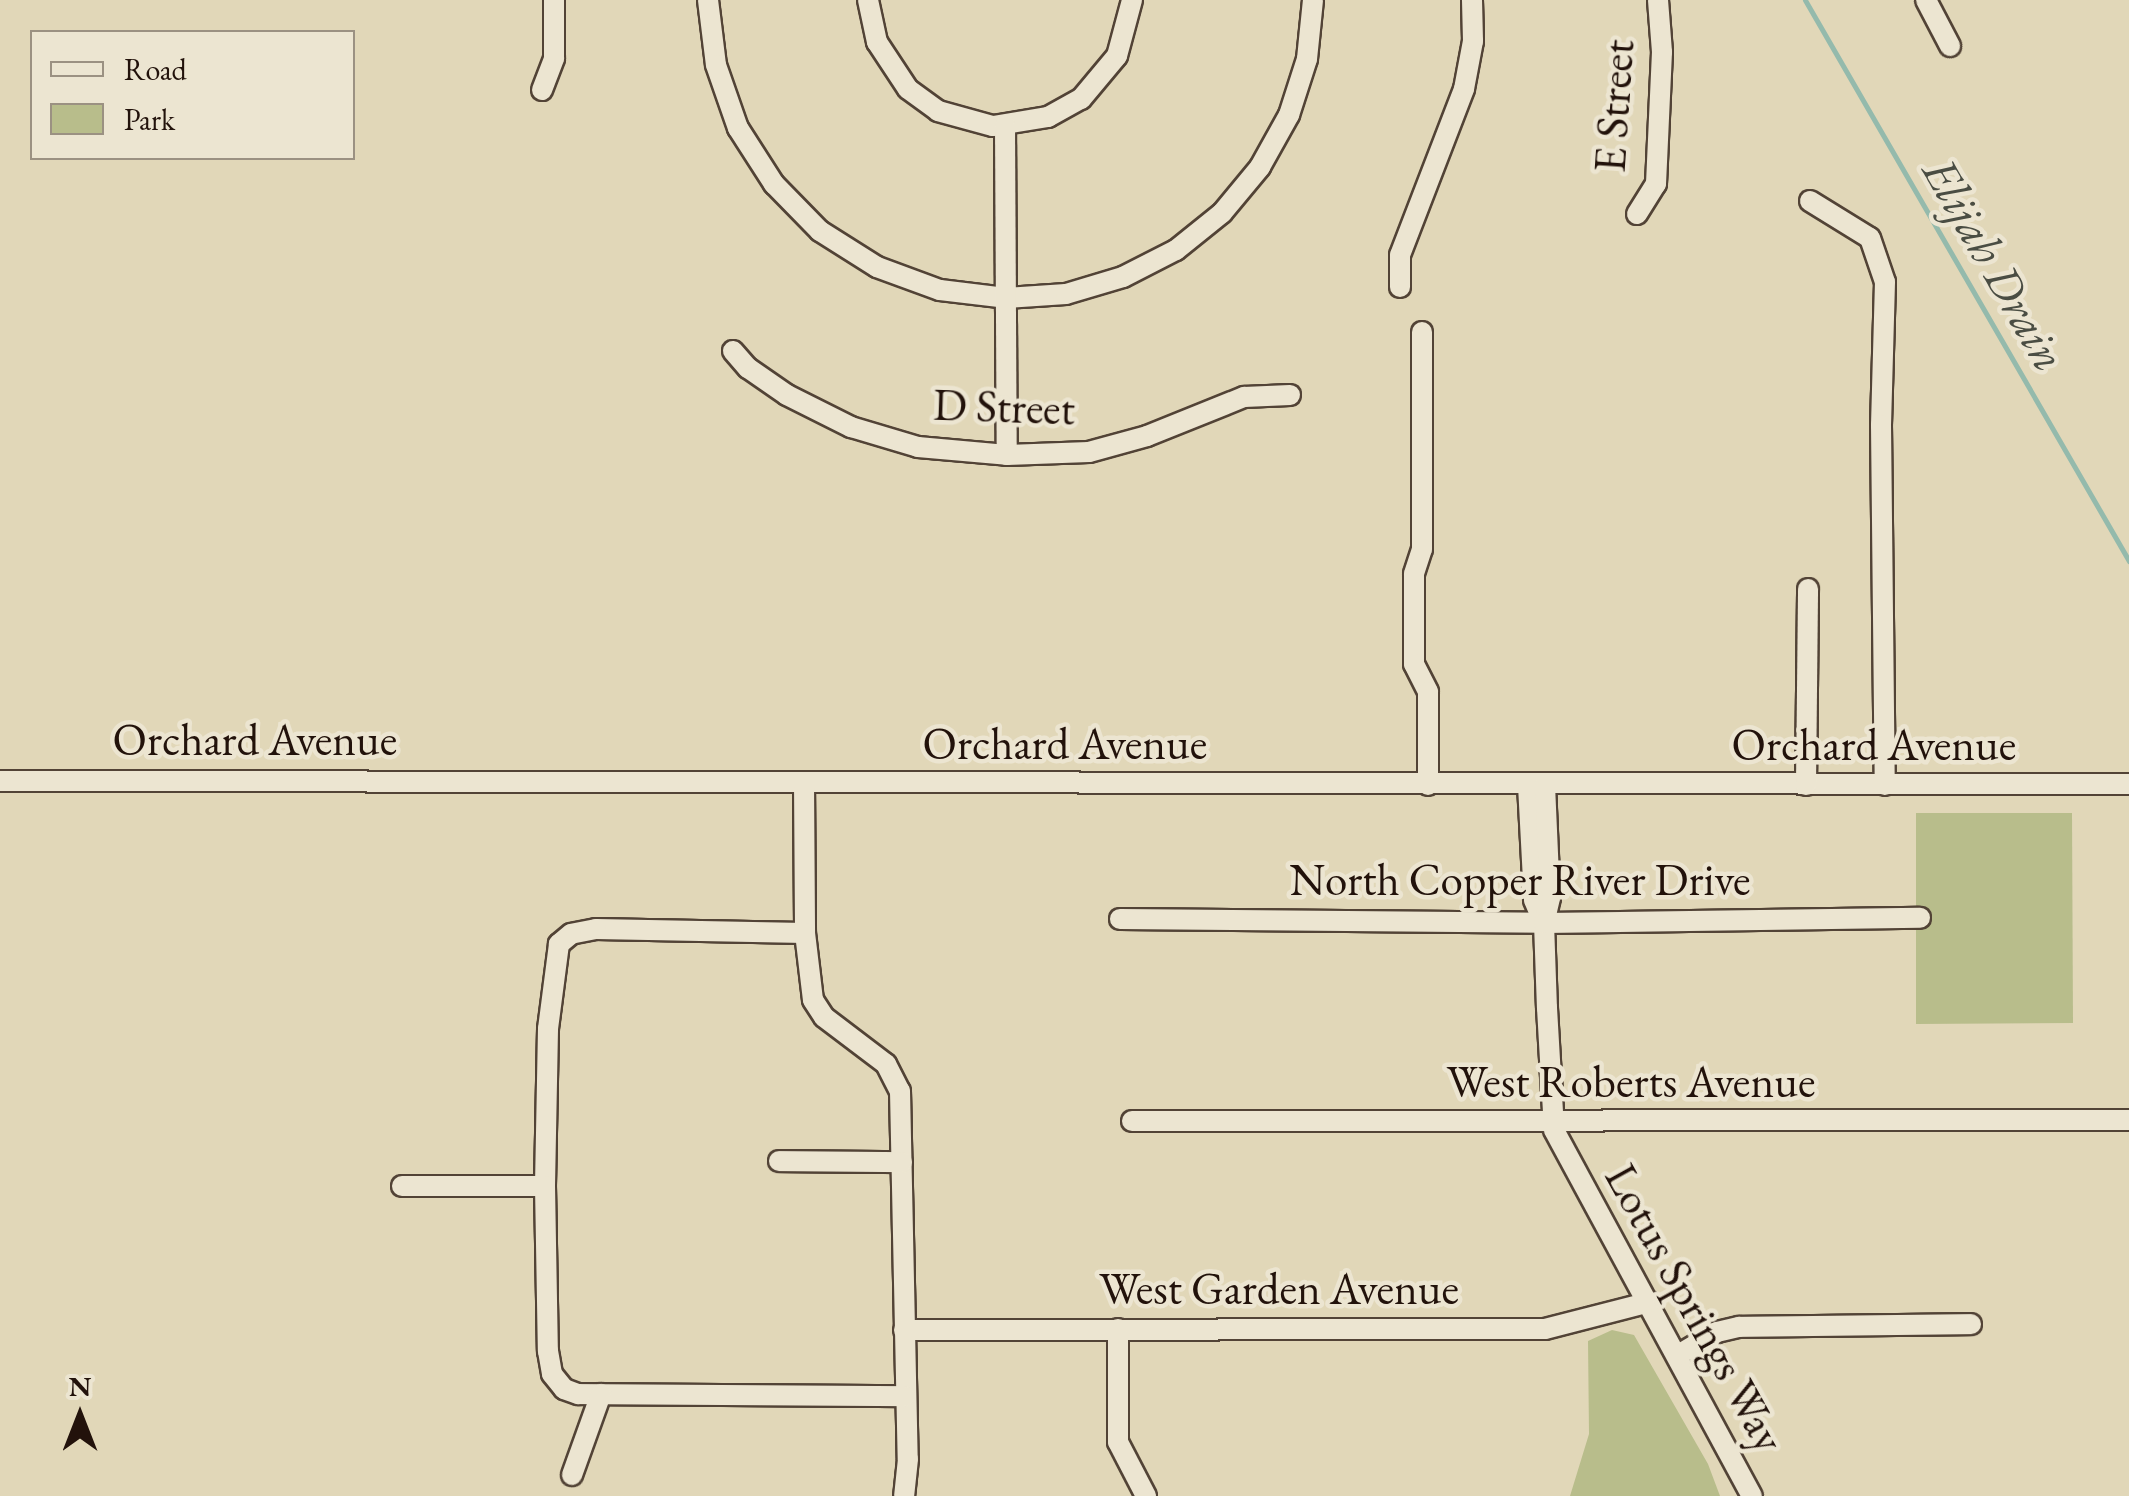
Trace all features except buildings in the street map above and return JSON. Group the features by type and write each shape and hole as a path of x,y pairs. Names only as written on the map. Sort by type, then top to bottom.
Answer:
{"street":[{"path":"542,90 554,58 554,0"},
{"path":"708,0 716,65 738,128 774,184 820,232 877,268 924,284 1006,298 1066,294 1123,277 1176,250 1222,213 1260,167 1289,115 1307,58 1314,0"},
{"path":"868,0 877,42 908,89 956,118 1005,126 1048,117 1095,86 1125,38 1132,0"},
{"path":"1400,287 1400,255 1464,89 1472,41 1472,0"},
{"name":"E Street","path":"1638,214 1656,184 1662,52 1658,0"},
{"path":"1926,0 1950,46"},
{"path":"1005,126 1008,455"},
{"path":"1810,201 1870,238 1885,282 1881,424 1885,785"},
{"path":"1422,332 1422,548 1414,574 1414,664 1428,692 1428,784"},
{"name":"D Street","path":"733,351 748,368 787,395 850,427 918,447 1008,455 1088,452 1148,436 1244,397 1290,395"},
{"path":"1806,785 1808,589"},
{"name":"Orchard Avenue","path":"0,781 2129,784"},
{"path":"804,782 804,933 814,1000 886,1064 900,1091 908,1459 904,1496"},
{"name":"Lotus Springs Way","path":"1537,785 1550,898 1544,922 1554,1122 1566,1158 1650,1302 1752,1496"},
{"name":"North Copper River Drive","path":"1120,919 1544,922 1920,918"},
{"path":"804,933 596,929 571,934 559,944 548,1029 545,1186 548,1352 552,1374 564,1389 601,1394 904,1396"},
{"name":"West Roberts Avenue","path":"1132,1122 2129,1120"},
{"path":"779,1161 902,1162"},
{"path":"402,1186 545,1186"},
{"name":"West Garden Avenue","path":"904,1330 1545,1329 1650,1302"},
{"path":"1678,1355 1716,1332 1740,1327 1971,1324"},
{"path":"1118,1329 1118,1442 1146,1496"},
{"path":"572,1475 601,1394"}],"green space":[{"path":"1916,813 2072,813 2073,1023 1916,1024"},
{"path":"1612,1330 1634,1335 1708,1464 1720,1496 1570,1496 1589,1434 1588,1341"}],"waterway":[{"name":"Elijah Drain","path":"1805,0 2129,561"}]}
